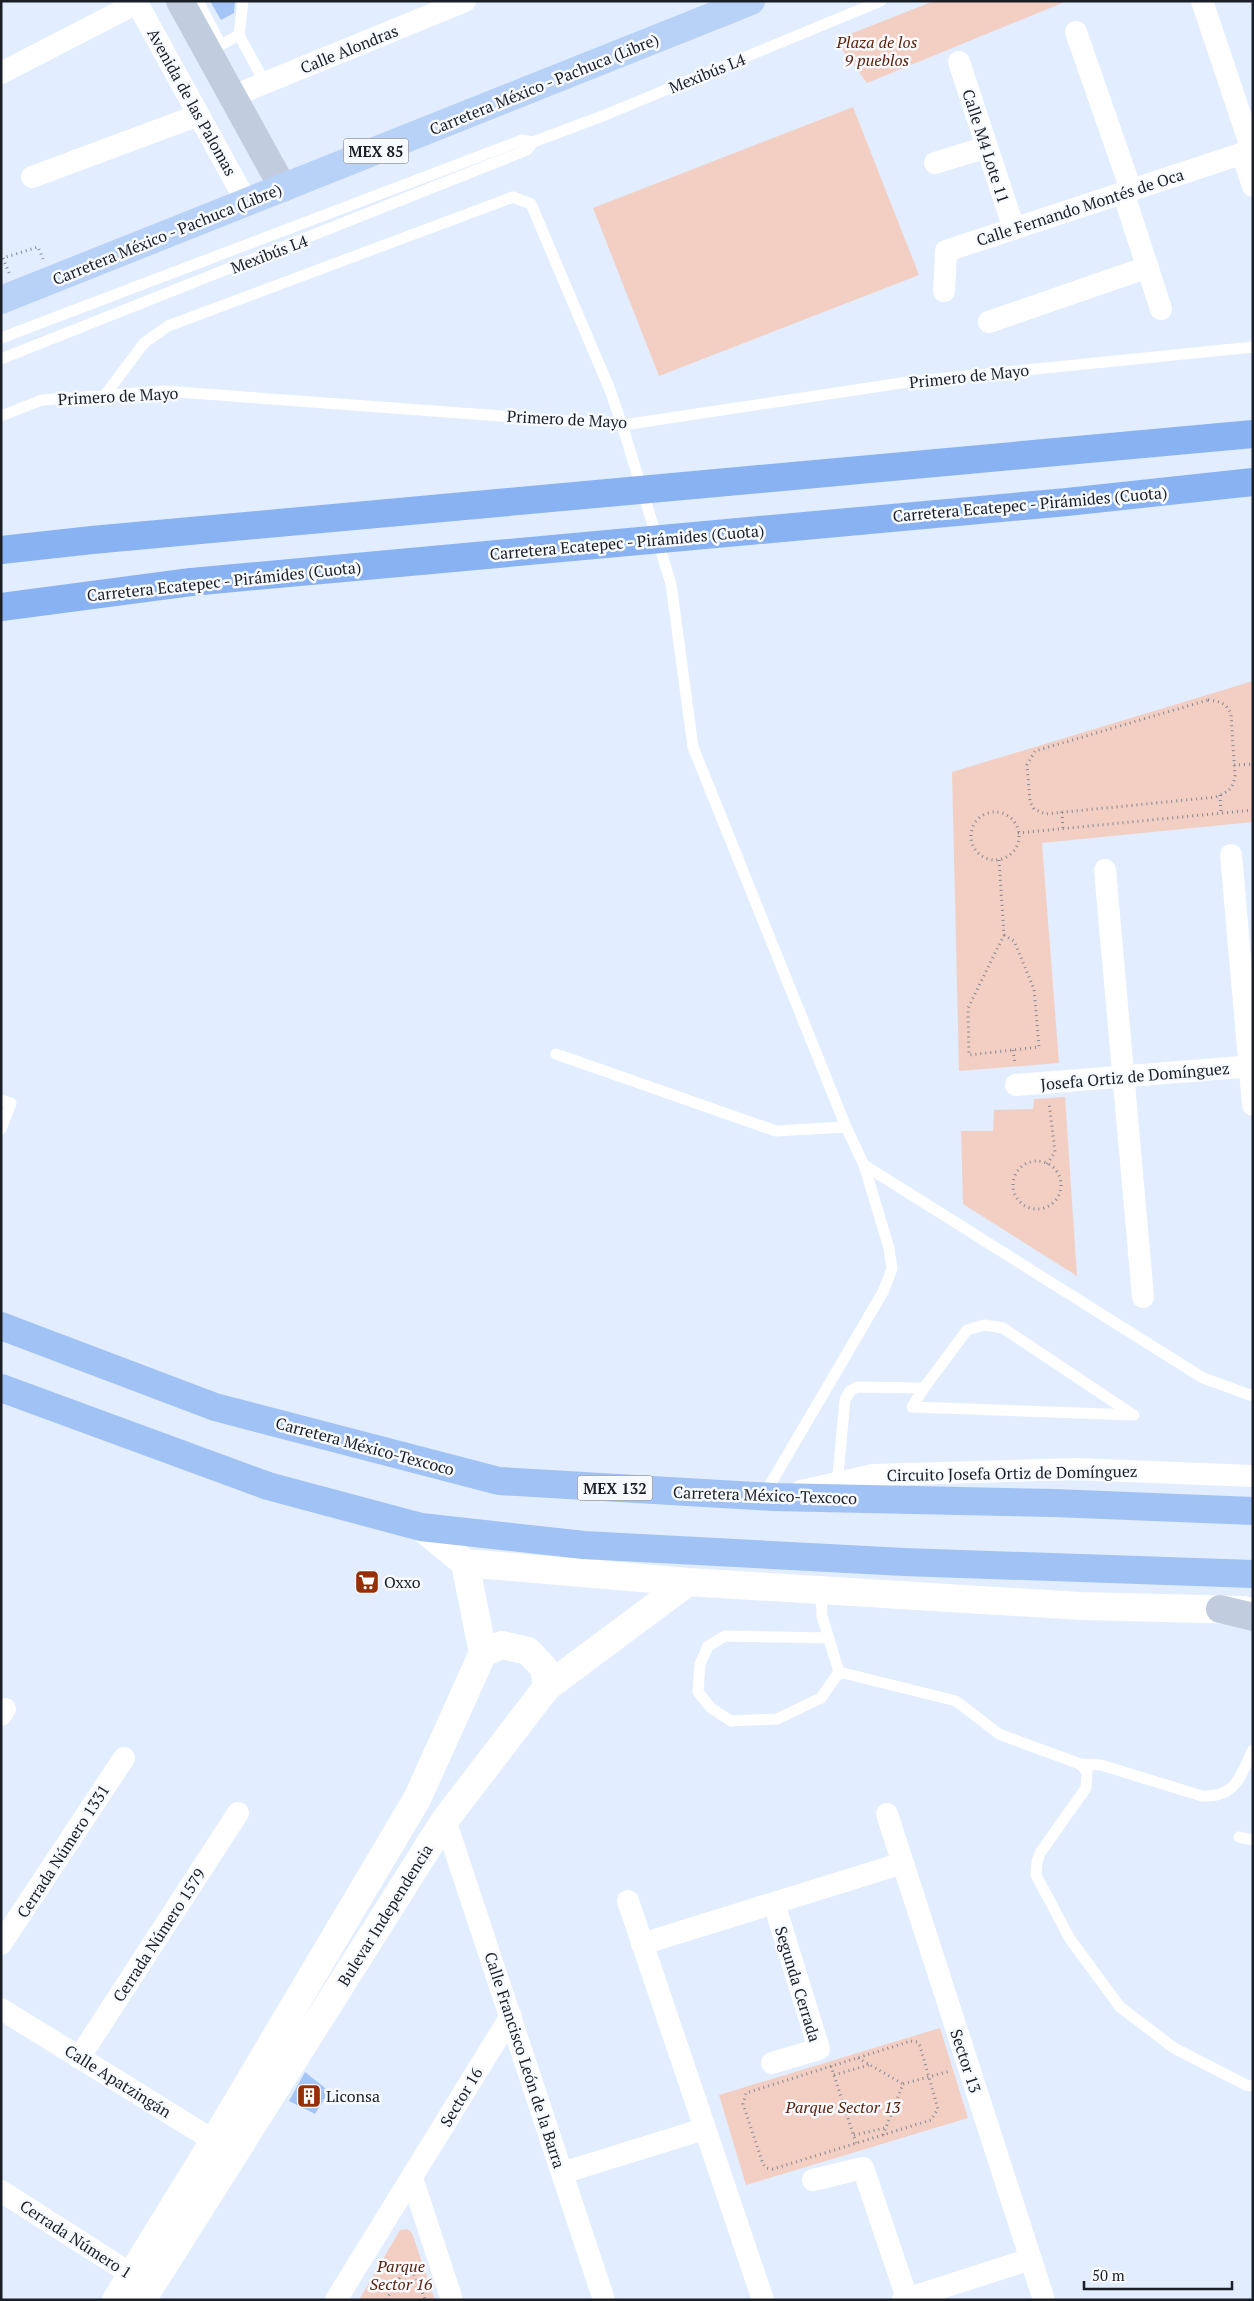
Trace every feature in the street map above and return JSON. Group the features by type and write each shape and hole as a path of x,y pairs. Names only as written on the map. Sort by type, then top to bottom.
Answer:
{"highway":[{"path":"1,550 92,540 1253,434"},
{"name":"Carretera Ecatepec - Pirámides (Cuota)","path":"1,607 191,582 1066,502 1253,482"},
{"name":"Carretera México-Texcoco","path":"1,1326 215,1406 499,1481 768,1497 837,1491 1054,1503 1253,1511"},
{"path":"1,1388 268,1486 422,1527 584,1545 904,1562 1253,1574"}],"main road":[{"path":"180,1 215,48 232,96 283,188"},
{"name":"Carretera México - Pachuca (Libre)","path":"1,300 752,1"},
{"path":"1220,1609 1253,1616"}],"street":[{"name":"Calle Alondras","path":"232,96 439,6 465,1"},
{"path":"1202,1 1249,151 1253,186"},
{"path":"1,73 137,2"},
{"name":"Avenida de las Palomas","path":"137,2 247,203"},
{"path":"1076,32 1127,191 1161,309"},
{"name":"Calle M4 Lote 11","path":"959,62 1014,229"},
{"path":"32,177 199,115"},
{"path":"935,163 987,147"},
{"name":"Calle Fernando Montés de Oca","path":"944,291 946,251 1249,151"},
{"path":"989,322 1148,267"},
{"path":"1231,855 1253,1105"},
{"path":"1105,870 1143,1297"},
{"name":"Josefa Ortiz de Domínguez","path":"1016,1085 1251,1066"},
{"name":"Circuito Josefa Ortiz de Domínguez","path":"837,1491 873,1475 1077,1470 1253,1476"},
{"path":"422,1527 465,1563 688,1582 1081,1606 1253,1611"},
{"path":"465,1563 483,1652 502,1645 528,1651 544,1668 547,1687"},
{"name":"Bulevar Independencia","path":"224,2147 445,1820 547,1687 688,1582"},
{"name":"Bulevar Independencia","path":"116,2300 141,2287 224,2147 418,1799 483,1652"},
{"name":"Cerrada Número 1331","path":"1,1944 124,1758"},
{"name":"Cerrada Número 1579","path":"79,2058 238,1813"},
{"name":"Sector 13","path":"887,1814 1044,2300"},
{"name":"Calle Francisco León de la Barra","path":"445,1820 604,2300"},
{"path":"642,1944 903,1863"},
{"path":"628,1901 763,2300"},
{"name":"Segunda Cerrada","path":"772,2063 825,2058 774,1903"},
{"name":"Calle Apatzingán","path":"1,2009 224,2147"},
{"name":"Sector 16","path":"336,2300 511,2016"},
{"path":"562,2173 704,2129"},
{"path":"813,2180 863,2168 905,2299 1031,2259"},
{"path":"412,2178 452,2300"},
{"name":"Cerrada Número 1","path":"1,2191 141,2287"}],"lane":[{"path":"198,1 215,48 239,35"},
{"path":"242,1 239,35 265,83"},
{"name":"Mexibús L4","path":"1,338 522,140 533,142 605,115 881,1"},
{"name":"Mexibús L4","path":"1,359 527,150 533,142"},
{"path":"105,395 144,343 168,326 513,197 531,204 610,390 671,584 693,747 846,1127 864,1164 890,1248 892,1269 883,1292 768,1497"},
{"name":"Primero de Mayo","path":"1,416 42,400 164,391 623,425 908,382 1253,347"},
{"path":"556,1054 776,1131 846,1127"},
{"path":"1,1100 11,1103 1,1129"},
{"path":"864,1164 1203,1378 1253,1396"},
{"path":"984,1325 1003,1328 1134,1415 912,1407 924,1388 967,1330 984,1325"},
{"path":"837,1491 845,1400 850,1391 857,1387 924,1388"},
{"path":"821,1590 822,1616 839,1672"},
{"path":"829,1638 725,1636 708,1646 700,1664 698,1692 711,1708 731,1721 776,1719 820,1698 839,1672"},
{"path":"839,1672 956,1700 999,1734 1080,1764 1101,1765 1202,1796 1215,1796 1236,1785 1253,1750"},
{"path":"1080,1764 1087,1772 1086,1788 1040,1853 1036,1875 1070,1940 1120,2007 1174,2048 1246,2085 1253,2086"},
{"path":"1239,1837 1253,1840"}],"path":[{"path":"3,258 38,246"},
{"path":"1208,700 1219,701 1228,706 1231,714 1234,765 1233,786 1227,793 1220,795 1044,814 1034,809 1030,802 1027,766 1035,751 1208,700"},
{"path":"1234,765 1253,764"},
{"path":"1220,795 1222,813"},
{"path":"1018,833 1253,810"},
{"path":"1062,812 1063,829"},
{"path":"1000,813 1014,822 1018,833 1017,845 1013,853 999,860 982,857 976,852 970,838 974,824 985,814 1000,813"},
{"path":"999,860 1004,935 968,1008 969,1055 1039,1048 1034,989 1014,941 1004,935"},
{"path":"1047,1082 1055,1152 1047,1164"},
{"path":"1032,1162 1047,1164 1058,1175 1061,1182 1058,1198 1046,1208 1038,1209 1023,1205 1014,1192 1015,1176 1025,1165 1032,1162"},
{"path":"911,2041 917,2042 920,2046 938,2109 935,2116 931,2120 883,2135 773,2168 766,2168 743,2104 746,2093 825,2058 858,2058 911,2041"},
{"path":"825,2058 834,2075 863,2168"},
{"path":"858,2058 903,2084 967,2066"},
{"path":"834,2075 869,2065"},
{"path":"883,2135 903,2084"},
{"path":"854,2135 886,2128"},
{"path":"386,2300 401,2274 407,2270 412,2271 416,2275 425,2300"}],"green space":[{"name":"Plaza de los 9 pueblos","path":"934,1 1067,1 867,83 835,40"},
{"path":"853,107 919,275 659,376 593,208"},
{"path":"1253,681 1253,822 1042,843 1059,1063 959,1071 952,772"},
{"path":"1065,1097 1077,1276 963,1204 961,1131 993,1131 994,1110 1033,1109 1034,1099"},
{"name":"Parque Sector 13","path":"940,2028 968,2118 746,2185 719,2095"},
{"name":"Parque Sector 16","path":"407,2229 412,2233 435,2300 359,2300 400,2230"}],"building":[{"path":"210,1 235,1 234,13 221,20"},
{"name":"Liconsa","path":"305,2072 329,2091 315,2114 289,2101"}],"place":[{"name":"Oxxo","path":"367,1582"},
{"name":"Liconsa","path":"309,2096"}]}
